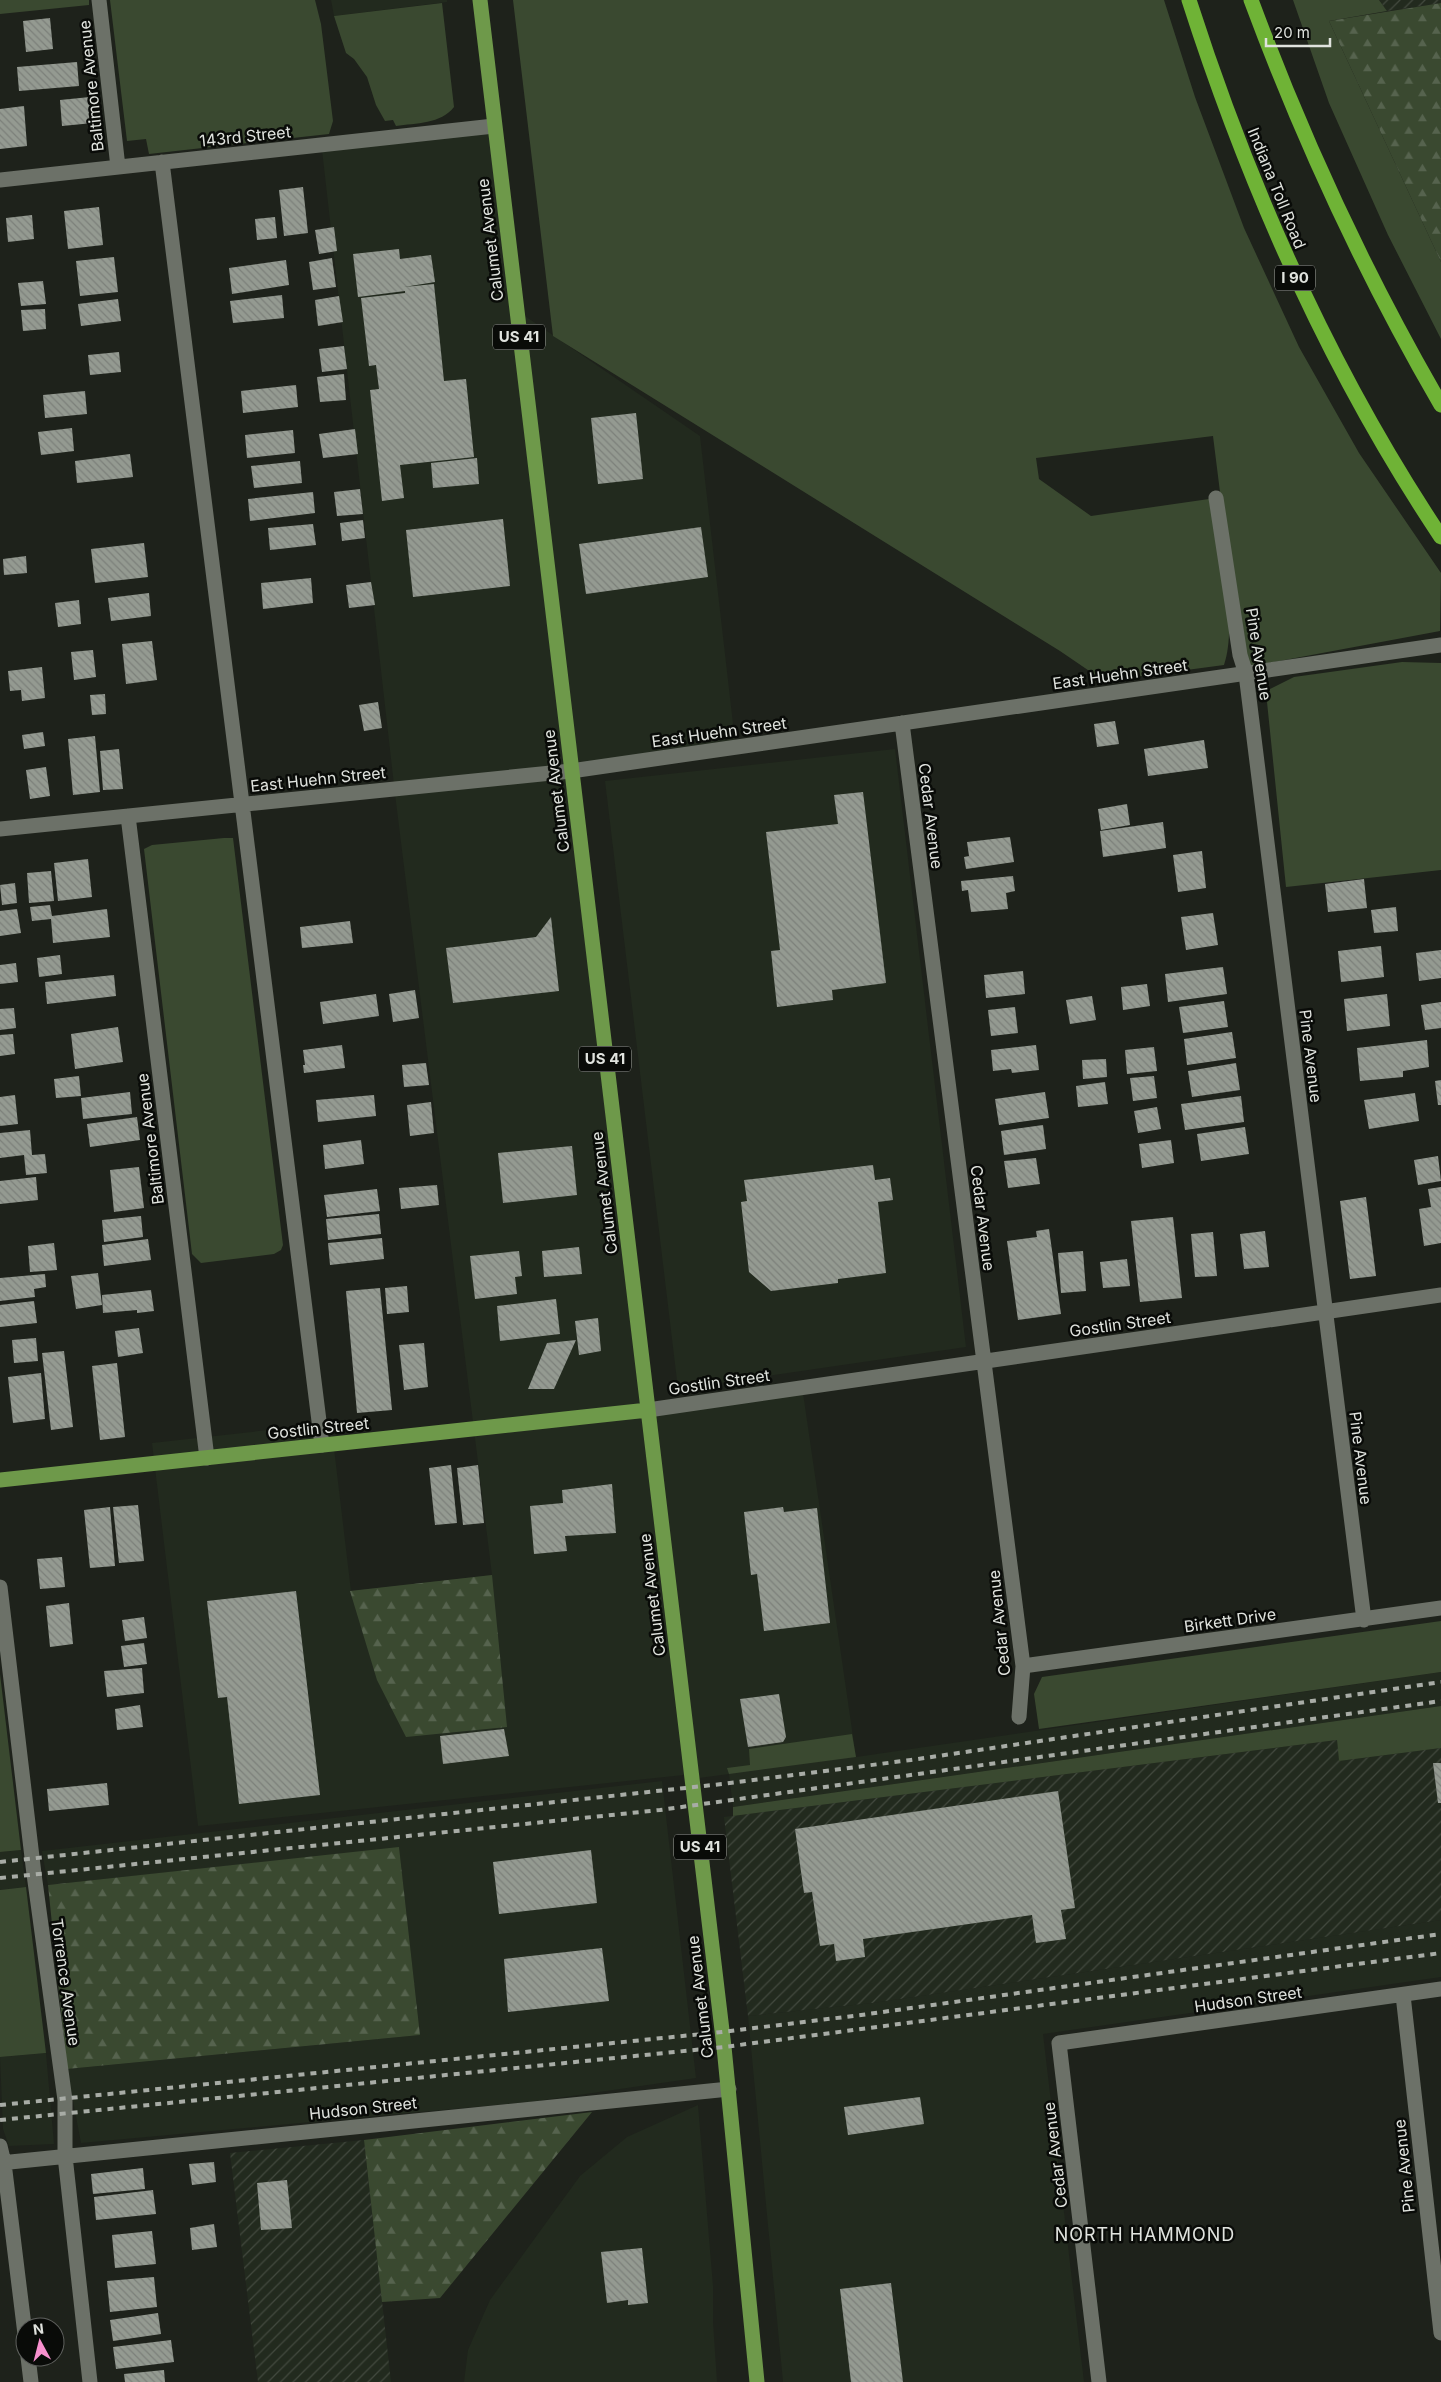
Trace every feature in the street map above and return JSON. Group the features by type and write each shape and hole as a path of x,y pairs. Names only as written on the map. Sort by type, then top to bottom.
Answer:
{"highway":[{"name":"Indiana Toll Road","path":"1190,0 1218,89 1254,182 1298,284 1357,402 1441,537"},
{"path":"1251,0 1282,81 1359,250 1417,364 1441,405"}],"main road":[{"name":"Calumet Avenue","path":"480,0 728,2089 757,2382"},
{"name":"Gostlin Street","path":"0,1480 648,1410"}],"street":[{"name":"Baltimore Avenue","path":"99,0 118,167"},
{"name":"143rd Street","path":"0,180 494,126"},
{"path":"162,162 322,1445"},
{"name":"Pine Avenue","path":"1216,498 1240,655 1246,674 1364,1620"},
{"name":"East Huehn Street","path":"0,829 571,771 1441,645"},
{"name":"Cedar Avenue","path":"902,723 1023,1666 1019,1717"},
{"name":"Baltimore Avenue","path":"128,816 207,1458"},
{"name":"Gostlin Street","path":"648,1410 1441,1295"},
{"name":"Torrence Avenue","path":"0,1587 34,1874 64,2100 65,2156 90,2382"},
{"name":"Birkett Drive","path":"1023,1666 1441,1608"},
{"name":"Hudson Street","path":"1060,2043 1441,1989"},
{"name":"Pine Avenue","path":"1403,1995 1441,2334"},
{"name":"Cedar Avenue","path":"1060,2043 1099,2382"},
{"name":"Hudson Street","path":"2,2163 728,2089"},
{"path":"0,2146 23,2317"},
{"path":"29,2367 31,2382"}],"shaded area":[{"path":"331,0 447,0 447,2 334,16"},
{"path":"1379,0 1441,0 1441,3 1387,11"},
{"path":"489,133 684,1775 198,1826 152,1443 331,1423 351,1591 492,1575 395,794 322,150"},
{"path":"522,314 700,436 735,741 576,764"},
{"path":"895,749 966,1347 678,1389 605,781"},
{"path":"803,1393 856,1757 1441,1672 1441,1706 733,1807 729,1774 699,1778 654,1413"},
{"path":"1337,1740 1339,1761 1441,1748 1441,1920 872,2003 748,2016 724,1817"},
{"path":"662,1781 696,2078 530,2102 81,2143 67,2069 420,2035 399,1848 48,1885 42,1851"},
{"path":"21,1850 26,1887 0,1890 0,1852"},
{"path":"1441,1920 1441,1977 1043,2034 1084,2382 783,2382 748,2016 872,2003"},
{"path":"46,2053 54,2144 9,2146 3,2129 0,2057"},
{"path":"698,2105 713,2286 717,2382 464,2382 468,2350 490,2300 580,2176 627,2137"},
{"path":"364,2140 391,2382 258,2382 230,2153"}],"green space":[{"path":"0,0 89,0 89,5 0,14"},
{"path":"110,0 315,0 321,24 333,121 329,134 149,154 146,139 127,141"},
{"path":"513,0 1164,0 1195,97 1244,228 1299,347 1359,453 1441,573 1440,631 1242,668 1213,436 1036,458 1039,479 1091,516 1209,499 1228,605 1228,647 1224,665 1104,681 1060,651 553,336"},
{"path":"1293,0 1379,0 1387,11 1329,21 1441,262 1441,339 1388,235 1329,103"},
{"path":"442,3 454,107 449,113 435,120 396,126 393,120 385,121 376,105 367,77 354,59 346,53 334,16"},
{"path":"1441,3 1441,262 1329,21"},
{"path":"1402,662 1441,663 1441,870 1286,887 1267,702 1270,689 1294,677"},
{"path":"233,838 283,1245 281,1250 274,1254 201,1263 192,1254 144,849 152,845"},
{"path":"492,1575 507,1727 406,1737 377,1680 350,1591"},
{"path":"1441,1621 1441,1672 1039,1729 1034,1694 1042,1677"},
{"path":"0,1674 21,1850 0,1852"},
{"path":"1441,1706 1441,1748 1339,1761 1337,1740 733,1816 733,1807"},
{"path":"852,1734 856,1757 729,1774 727,1768 750,1765 749,1749"},
{"path":"399,1847 420,2035 67,2069 48,1885"},
{"path":"26,1887 46,2053 0,2057 0,1890"},
{"path":"592,2112 440,2298 382,2302 364,2140"}],"building":[{"path":"50,18 53,49 26,52 23,21"},
{"path":"77,62 79,86 19,91 17,67"},
{"path":"90,97 93,123 62,126 60,100"},
{"path":"24,106 27,146 0,149 0,109"},
{"path":"303,187 308,233 284,236 279,190"},
{"path":"99,207 103,245 68,249 64,211"},
{"path":"32,215 34,239 8,242 6,218"},
{"path":"275,217 277,238 257,240 255,219"},
{"path":"334,227 337,251 319,254 315,230"},
{"path":"399,249 400,259 431,255 435,282 404,287 434,284 444,381 466,379 474,457 400,465 404,498 382,501 370,390 379,389 376,365 369,366 361,298 405,293 405,291 358,297 353,254"},
{"path":"114,257 118,292 80,296 76,261"},
{"path":"332,258 336,287 313,290 309,262"},
{"path":"286,260 289,285 232,294 229,268"},
{"path":"43,281 46,304 21,306 18,283"},
{"path":"282,295 284,318 233,323 230,301"},
{"path":"339,296 343,322 318,326 315,300"},
{"path":"118,299 121,321 81,326 78,304"},
{"path":"45,309 46,329 23,331 21,310"},
{"path":"344,346 347,369 322,372 319,349"},
{"path":"119,352 121,372 90,375 88,355"},
{"path":"344,374 346,400 320,402 317,377"},
{"path":"296,385 298,407 243,413 241,391"},
{"path":"85,391 87,414 45,418 43,395"},
{"path":"636,413 643,479 598,484 591,418"},
{"path":"72,428 74,451 41,455 38,432"},
{"path":"355,429 358,454 323,458 319,434"},
{"path":"293,430 295,453 247,458 245,435"},
{"path":"130,454 133,477 77,483 75,461"},
{"path":"477,458 479,484 433,488 431,463"},
{"path":"300,461 302,483 254,488 251,466"},
{"path":"360,489 363,514 337,516 334,492"},
{"path":"313,492 315,513 250,521 248,499"},
{"path":"503,519 510,586 413,597 406,530"},
{"path":"363,520 365,538 342,541 340,523"},
{"path":"313,524 316,545 270,550 268,528"},
{"path":"701,527 708,577 586,594 579,544"},
{"path":"144,543 148,577 95,583 91,549"},
{"path":"26,556 27,573 4,575 3,559"},
{"path":"311,578 313,603 263,609 261,583"},
{"path":"371,582 375,605 349,608 346,585"},
{"path":"149,593 151,616 111,621 108,598"},
{"path":"79,600 81,624 58,627 55,603"},
{"path":"152,641 157,680 126,684 122,644"},
{"path":"93,650 96,677 74,680 71,652"},
{"path":"42,667 45,698 22,701 21,690 10,691 8,671"},
{"path":"105,694 106,714 92,715 90,695"},
{"path":"378,702 382,728 364,731 359,705"},
{"path":"1115,721 1119,744 1097,747 1094,724"},
{"path":"43,732 45,746 24,749 22,735"},
{"path":"95,736 100,792 73,795 68,739"},
{"path":"1204,740 1208,768 1148,776 1144,749"},
{"path":"119,749 123,789 103,790 100,751"},
{"path":"46,767 50,796 30,799 26,770"},
{"path":"863,792 886,983 832,990 833,1000 777,1007 771,951 780,950 766,832 838,824 834,795"},
{"path":"1127,804 1130,825 1101,830 1098,809"},
{"path":"1163,822 1166,848 1103,857 1100,831"},
{"path":"1010,837 1014,862 966,869 964,857 969,856 967,842"},
{"path":"1202,851 1206,888 1178,892 1173,855"},
{"path":"88,859 92,897 58,901 54,863"},
{"path":"51,871 54,901 29,903 27,873"},
{"path":"1013,876 1015,891 1006,893 1008,909 971,912 968,890 962,891 961,881"},
{"path":"1364,879 1367,908 1328,912 1325,884"},
{"path":"15,883 17,903 2,905 0,885"},
{"path":"50,905 52,916 107,909 110,937 53,943 51,919 32,921 30,907"},
{"path":"1396,907 1398,931 1374,933 1371,910"},
{"path":"17,909 21,933 0,936 0,911"},
{"path":"1213,913 1218,945 1186,950 1181,917"},
{"path":"551,917 559,991 453,1003 446,948 536,937"},
{"path":"350,921 353,943 302,948 300,927"},
{"path":"1381,946 1384,977 1341,982 1338,951"},
{"path":"1441,950 1441,978 1419,981 1416,953"},
{"path":"60,955 62,974 39,977 37,958"},
{"path":"16,963 18,982 0,984 0,965"},
{"path":"1223,967 1227,994 1168,1002 1165,974"},
{"path":"1023,971 1025,994 986,998 984,975"},
{"path":"114,975 116,996 47,1004 45,982"},
{"path":"1147,984 1150,1006 1123,1010 1121,987"},
{"path":"415,990 419,1018 393,1022 389,994"},
{"path":"376,994 379,1016 323,1024 320,1002"},
{"path":"1387,994 1390,1026 1347,1031 1344,999"},
{"path":"1092,996 1096,1020 1070,1024 1066,1000"},
{"path":"1224,1001 1228,1027 1183,1033 1179,1007"},
{"path":"1441,1002 1441,1028 1425,1030 1421,1005"},
{"path":"1015,1007 1018,1033 991,1036 988,1010"},
{"path":"14,1008 16,1028 0,1030 0,1009"},
{"path":"118,1027 123,1062 75,1069 71,1034"},
{"path":"1232,1032 1236,1058 1187,1065 1184,1039"},
{"path":"13,1034 15,1054 0,1056 0,1035"},
{"path":"1427,1040 1429,1067 1403,1071 1403,1077 1360,1081 1357,1048"},
{"path":"342,1045 345,1068 304,1073 303,1050"},
{"path":"1036,1045 1039,1070 1012,1073 1011,1069 993,1071 991,1050"},
{"path":"1154,1047 1157,1071 1127,1074 1125,1050"},
{"path":"1106,1059 1107,1077 1083,1079 1082,1060"},
{"path":"426,1063 429,1085 404,1087 402,1065"},
{"path":"1236,1063 1240,1090 1192,1097 1188,1071"},
{"path":"79,1076 81,1096 56,1098 54,1079"},
{"path":"1154,1076 1157,1098 1133,1101 1130,1078"},
{"path":"1441,1080 1441,1105 1438,1105 1435,1081"},
{"path":"1105,1082 1108,1104 1078,1107 1076,1086"},
{"path":"130,1092 132,1114 83,1119 81,1098"},
{"path":"1045,1092 1049,1118 999,1125 995,1099"},
{"path":"1415,1093 1419,1121 1369,1129 1364,1100"},
{"path":"15,1095 18,1124 0,1126 0,1097"},
{"path":"374,1095 376,1116 318,1122 316,1100"},
{"path":"1241,1096 1244,1122 1185,1130 1181,1104"},
{"path":"431,1102 434,1133 410,1136 407,1105"},
{"path":"1157,1107 1161,1129 1138,1133 1134,1111"},
{"path":"137,1117 140,1140 90,1147 87,1124"},
{"path":"1043,1125 1046,1149 1004,1155 1001,1131"},
{"path":"1245,1127 1249,1154 1201,1161 1197,1134"},
{"path":"30,1130 32,1155 45,1154 47,1173 26,1175 24,1155 0,1158 0,1133"},
{"path":"361,1140 364,1164 325,1169 323,1145"},
{"path":"1171,1140 1174,1163 1142,1168 1139,1144"},
{"path":"572,1146 577,1195 503,1203 498,1153"},
{"path":"1438,1156 1441,1181 1418,1185 1414,1160"},
{"path":"1036,1158 1040,1184 1008,1188 1004,1161"},
{"path":"873,1165 875,1180 890,1178 893,1200 878,1202 886,1273 838,1279 838,1283 771,1291 749,1272 741,1202 747,1201 744,1180"},
{"path":"139,1167 144,1208 114,1212 110,1170"},
{"path":"36,1177 38,1200 0,1204 0,1181"},
{"path":"437,1185 439,1205 401,1209 399,1188"},
{"path":"1441,1187 1441,1243 1424,1246 1419,1209 1431,1207 1428,1189"},
{"path":"377,1189 380,1211 327,1217 324,1195"},
{"path":"1366,1197 1376,1276 1350,1279 1340,1201"},
{"path":"379,1214 381,1234 328,1240 326,1219"},
{"path":"141,1216 143,1237 104,1242 102,1220"},
{"path":"1173,1217 1182,1298 1140,1302 1131,1221"},
{"path":"1049,1229 1061,1314 1018,1320 1007,1241 1037,1237 1036,1231"},
{"path":"1265,1231 1269,1267 1244,1269 1240,1234"},
{"path":"1213,1232 1217,1276 1195,1277 1191,1234"},
{"path":"382,1238 384,1259 330,1265 328,1243"},
{"path":"148,1239 151,1260 104,1266 102,1245"},
{"path":"54,1243 57,1270 30,1272 28,1246"},
{"path":"579,1247 582,1274 544,1277 542,1251"},
{"path":"519,1251 522,1276 515,1277 517,1294 475,1299 470,1256"},
{"path":"1083,1251 1086,1291 1061,1293 1058,1253"},
{"path":"1127,1259 1130,1286 1103,1288 1100,1262"},
{"path":"98,1273 102,1305 76,1309 71,1276"},
{"path":"45,1274 46,1287 34,1289 35,1297 0,1301 0,1278"},
{"path":"407,1286 409,1312 387,1314 385,1288"},
{"path":"380,1288 392,1410 357,1413 346,1291"},
{"path":"151,1290 154,1311 137,1313 137,1310 103,1313 102,1295"},
{"path":"556,1299 560,1334 500,1341 497,1306"},
{"path":"34,1301 37,1323 0,1327 0,1305"},
{"path":"598,1318 601,1351 579,1355 575,1321"},
{"path":"139,1328 143,1353 118,1357 115,1331"},
{"path":"36,1338 38,1361 14,1363 12,1340"},
{"path":"576,1340 554,1389 528,1389 547,1343"},
{"path":"424,1343 428,1387 404,1390 399,1345"},
{"path":"64,1351 73,1427 51,1430 42,1353"},
{"path":"117,1363 125,1437 100,1440 92,1366"},
{"path":"41,1373 45,1419 13,1423 8,1377"},
{"path":"451,1465 457,1523 435,1525 429,1468"},
{"path":"478,1465 484,1523 463,1525 457,1468"},
{"path":"612,1484 616,1533 565,1536 567,1551 534,1554 530,1506 563,1503 562,1490"},
{"path":"138,1505 144,1561 119,1563 113,1507"},
{"path":"110,1507 115,1566 90,1568 84,1510"},
{"path":"783,1507 784,1512 817,1508 830,1623 764,1631 757,1574 751,1575 744,1512"},
{"path":"62,1557 65,1587 40,1589 37,1559"},
{"path":"296,1591 320,1795 239,1804 227,1697 218,1698 207,1601"},
{"path":"69,1603 73,1644 50,1647 46,1606"},
{"path":"144,1617 147,1638 125,1641 122,1620"},
{"path":"144,1643 147,1664 124,1667 121,1646"},
{"path":"142,1668 144,1693 107,1697 104,1671"},
{"path":"779,1694 786,1737 783,1742 748,1747 740,1699"},
{"path":"140,1705 143,1727 117,1730 115,1709"},
{"path":"504,1729 509,1756 443,1764 440,1736"},
{"path":"1433,1763 1441,1763 1441,1803 1438,1803"},
{"path":"107,1783 109,1805 49,1811 47,1789"},
{"path":"1058,1791 1075,1908 1061,1910 1066,1939 1036,1943 1032,1915 863,1939 865,1957 836,1961 834,1944 820,1946 812,1892 804,1893 795,1829"},
{"path":"591,1850 597,1903 499,1914 493,1862"},
{"path":"602,1948 609,2001 508,2012 504,1959"},
{"path":"920,2097 924,2124 848,2135 844,2107"},
{"path":"214,2162 216,2182 192,2185 189,2164"},
{"path":"143,2168 145,2189 93,2194 91,2174"},
{"path":"287,2180 292,2228 261,2230 257,2183"},
{"path":"153,2190 156,2214 96,2220 94,2197"},
{"path":"214,2224 217,2247 192,2250 190,2228"},
{"path":"152,2231 156,2264 115,2268 112,2235"},
{"path":"642,2248 648,2303 628,2305 628,2300 607,2303 601,2252"},
{"path":"154,2277 157,2307 110,2312 107,2281"},
{"path":"891,2283 903,2382 851,2382 840,2289"},
{"path":"158,2313 161,2334 113,2341 110,2320"},
{"path":"171,2340 174,2362 116,2369 113,2347"},
{"path":"164,2370 165,2382 125,2382 124,2374"}],"railway":[{"path":"0,1862 722,1784 911,1760 1441,1682"},
{"path":"0,1878 660,1810 1441,1701"},
{"path":"0,2105 722,2032 861,2015 1441,1934"},
{"path":"0,2120 724,2047 1441,1953"}],"district":[{"name":"NORTH HAMMOND","path":"1145,2235"}]}
